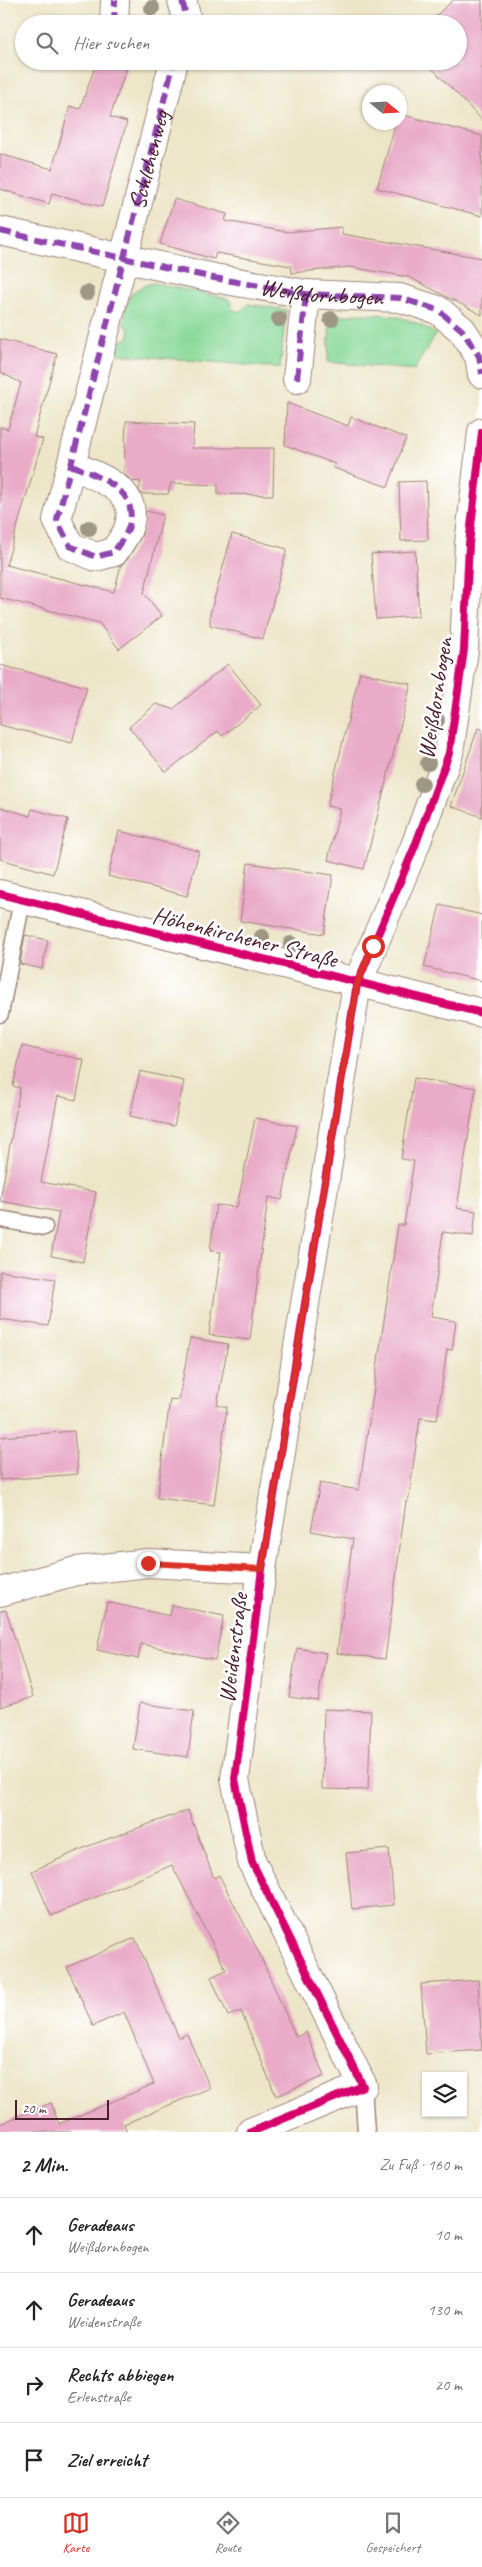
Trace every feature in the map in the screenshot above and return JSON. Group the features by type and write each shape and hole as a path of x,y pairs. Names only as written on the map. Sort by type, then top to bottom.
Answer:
{"street":[{"path":"114,15 115,0"},
{"path":"182,0 186,15"},
{"name":"Schlehenweg","path":"124,258 172,70"},
{"name":"Weißdornbogen","path":"0,231 214,278 306,294 400,298 438,310 462,330 481,360"},
{"path":"72,465 124,258"},
{"path":"296,379 306,294"},
{"name":"Weißdornbogen","path":"357,984 415,846 449,753 464,650 469,544 482,432"},
{"name":"Höhenkirchener Straße","path":"11,897 482,1014"},
{"name":"Weidenstraße","path":"357,984 262,1569 235,1779 252,1862 363,2086"},
{"path":"0,1592 76,1571 148,1563 262,1569"},
{"path":"251,2132 363,2086"}],"lane":[{"path":"0,1014 11,897"},
{"path":"0,1220 44,1226"},
{"name":"Weidenstraße","path":"363,2086 366,2132"}],"green space":[{"path":"154,283 225,298 230,300 232,309 240,312 248,304 286,310 280,368 117,354 119,342 128,338 130,329 124,325 127,303 130,297 139,288"},
{"path":"356,314 379,314 407,319 436,334 414,370 328,362 330,318"}],"building":[{"path":"453,0 482,0 482,120 434,70 467,70 467,15 437,15"},
{"path":"94,70 126,70 110,117 127,122 102,207 52,193 49,204 0,189 0,154 52,169 70,106 80,109"},
{"path":"407,116 482,136 482,216 377,188 394,130 407,130"},
{"path":"174,199 227,214 225,221 287,232 342,227 342,234 482,258 482,315 409,277 350,267 292,273 291,266 216,253 214,259 160,244"},
{"path":"0,339 57,354 34,437 43,439 6,565 114,592 121,565 127,560 142,535 146,511 163,515 144,593 162,616 119,649 99,623 0,598 0,427 8,429 21,383 0,372"},
{"path":"287,403 348,426 351,417 406,438 388,487 334,468 335,464 285,445"},
{"path":"126,421 194,424 192,448 274,448 273,495 218,494 218,485 171,483 168,494 141,494 139,490 141,482 132,481 124,474"},
{"path":"426,481 428,540 401,541 399,482"},
{"path":"232,534 287,549 263,639 210,625 210,614"},
{"path":"415,551 419,616 376,619 371,554"},
{"path":"228,664 261,705 222,736 218,731 166,772 129,727 156,704 173,709"},
{"path":"0,665 87,687 72,743 0,725"},
{"path":"360,672 411,684 364,869 328,860 340,809 327,806"},
{"path":"478,728 482,729 482,817 451,806"},
{"path":"0,807 30,816 32,809 68,819 53,874 0,859"},
{"path":"119,831 199,851 187,896 108,876"},
{"path":"248,863 333,875 324,934 240,921"},
{"path":"440,905 482,915 482,981 424,967"},
{"path":"25,935 48,940 42,969 20,964"},
{"path":"22,1046 84,1060 76,1100 58,1096 41,1182 96,1192 83,1262 51,1256 59,1212 0,1201 20,1088 13,1086"},
{"path":"140,1071 184,1081 174,1126 130,1116"},
{"path":"414,1078 476,1088 457,1208 476,1211 473,1236 443,1232 431,1317 456,1321 452,1350 447,1349 437,1420 420,1418 408,1502 406,1501 385,1659 337,1653 353,1539 311,1531 320,1483 359,1490 398,1225 404,1225 414,1161 401,1159"},
{"path":"255,1118 297,1126 282,1200 268,1197 250,1340 209,1335 221,1252 210,1251 216,1205 237,1207"},
{"path":"0,1271 55,1279 48,1326 0,1319"},
{"path":"190,1338 228,1344 217,1405 227,1407 214,1505 157,1498 170,1399 179,1400"},
{"path":"74,1431 78,1474 0,1480 0,1437"},
{"path":"107,1602 170,1616 172,1605 224,1616 215,1660 141,1644 138,1659 97,1650"},
{"path":"6,1610 33,1697 0,1707 0,1611"},
{"path":"297,1648 326,1653 318,1701 289,1697"},
{"path":"140,1703 194,1711 188,1757 133,1749"},
{"path":"324,1709 371,1711 368,1790 322,1789"},
{"path":"188,1810 214,1878 219,1875 259,1953 296,2037 306,2032 324,2076 276,2096 241,2011 228,2016 211,1977 226,1970 172,1865 51,1916 32,1871 91,1845"},
{"path":"389,1849 394,1905 352,1909 346,1853"},
{"path":"135,1938 179,2038 187,2034 210,2088 124,2124 127,2132 0,2132 0,2124 51,2103 59,2124 154,2084 124,2012 93,2026 67,1967"},
{"path":"478,1980 482,2050 426,2054 421,1984"}],"marked path":[{"path":"114,15 115,0"},
{"path":"182,0 186,15"},
{"path":"72,465 105,480 124,495 129,504 131,515 128,529 114,552 96,557 70,546 57,520 172,70"},
{"path":"0,231 214,278 306,294 400,298 438,310 462,330 479,356 482,374"},
{"path":"297,379 306,294"}],"cycle path":[{"path":"251,2132 363,2086 252,1862 235,1779 262,1569 357,984 415,846 449,753 464,650 469,544 482,432"},
{"path":"0,894 482,1013"}],"route":[{"path":"148,1563 262,1569 357,984 373,946"}]}
